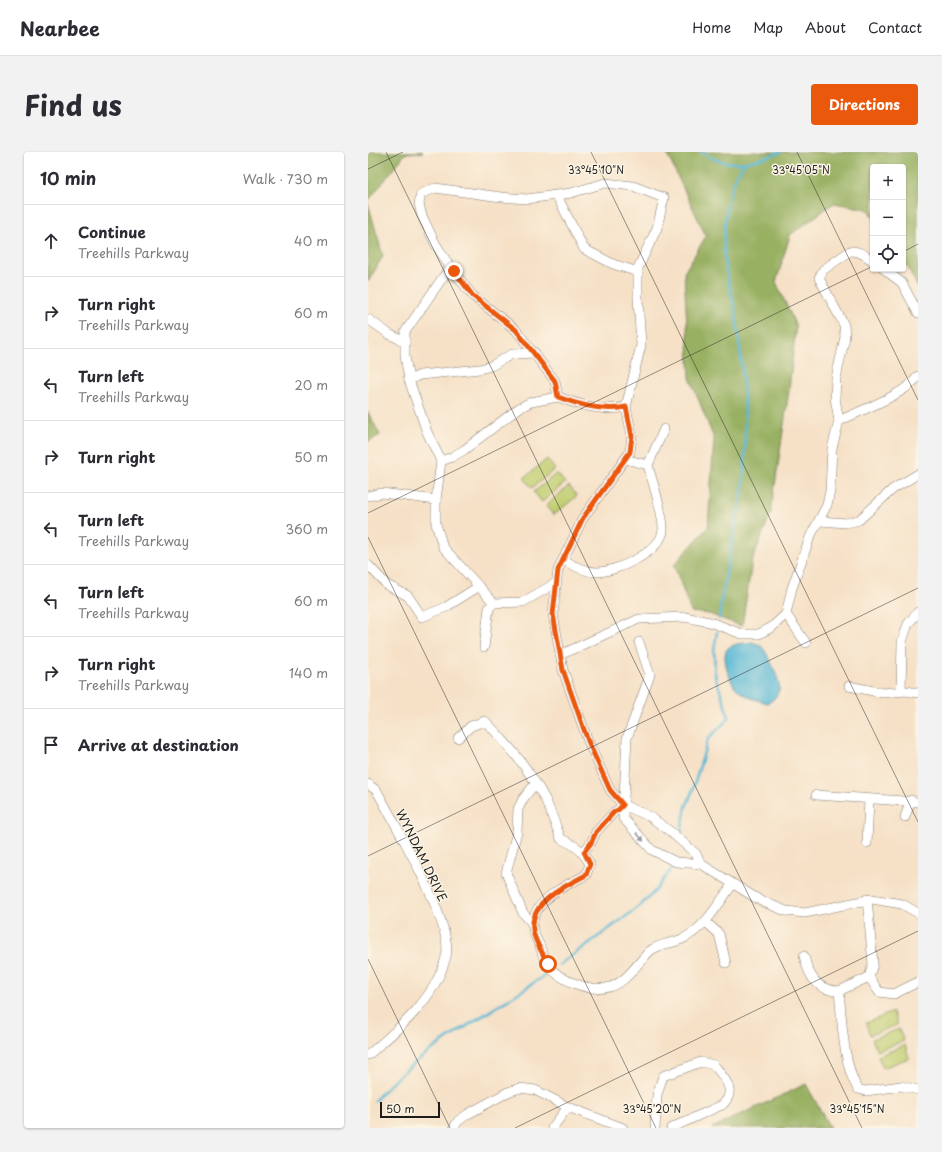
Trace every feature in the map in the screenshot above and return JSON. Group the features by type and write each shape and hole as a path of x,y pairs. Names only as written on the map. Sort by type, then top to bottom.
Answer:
{"street":[{"path":"558,397 555,381 516,330 473,296 450,267 434,243 422,216 419,204 421,194 435,188 528,199 557,196 605,182 633,186 664,198 657,228 638,268 641,345 626,407 632,436 630,452 583,518 563,559 558,570 553,614 563,670 588,741 610,790 623,805 649,816 671,832 696,854 701,864"},
{"path":"557,196 584,249 613,264 638,272"},
{"path":"560,655 639,619 684,617 710,622 742,634 759,634 772,626 786,614 799,567 810,537 820,521 830,491 832,448 839,420 835,398 836,378 845,337 844,325 821,282 820,274 838,258 850,251 863,254 870,259"},
{"path":"450,267 405,332 409,380 427,432 441,461 436,500 436,524 443,547 494,603"},
{"path":"888,272 902,284 918,313"},
{"path":"368,319 388,334 405,342"},
{"path":"409,380 420,375 492,366 512,354 535,353"},
{"path":"839,420 897,393 911,385 918,376"},
{"path":"441,461 452,457 519,408 531,402 558,397 574,403 601,408 617,409 626,407"},
{"path":"563,559 573,566 584,570 596,572 611,571 646,553 659,541 663,530 661,516 648,465 664,429"},
{"path":"625,459 648,465"},
{"path":"820,521 846,523 859,520 893,489 918,474"},
{"path":"368,496 382,494 436,500"},
{"path":"368,566 387,585 408,596 422,617 446,607 478,587"},
{"path":"484,647 489,608 494,603 523,602 556,583"},
{"path":"900,691 902,642 908,624 918,612"},
{"path":"786,614 806,643"},
{"path":"639,642 650,674 627,738 623,818 652,850 676,862 701,864 761,901 786,911 805,913 867,899 902,904 918,913"},
{"path":"849,686 883,692 918,692"},
{"path":"458,738 471,726 486,721 501,737 535,784 545,800 561,839 574,844 584,852 590,864 586,875 565,886 546,900 538,909 532,923 533,931 548,964 564,978 585,988 609,987 618,983 643,961 650,951 660,945 683,939 706,922 732,884"},
{"name":"WYNDAM DRIVE","path":"368,784 377,791 425,882 446,935 448,948 447,956 438,981 408,1021 368,1054"},
{"path":"532,923 523,913 506,873 518,832 518,809 523,799 535,784"},
{"path":"816,795 869,800 914,801 905,817"},
{"path":"867,843 869,800"},
{"path":"584,852 591,843 596,832 614,812 623,805"},
{"path":"804,956 807,971 813,981 823,988 839,991 869,977 873,964 867,899"},
{"path":"706,922 719,934 726,963"},
{"path":"869,977 879,992 894,994 918,982"},
{"path":"839,991 844,1047 854,1084 858,1089 866,1092 901,1086 918,1090"},
{"path":"655,1128 657,1095 663,1076 701,1062 714,1065 724,1078 730,1092 729,1099 722,1105 671,1128"},
{"path":"454,1128 458,1121 468,1114 508,1092 520,1088 535,1090 568,1107 623,1128"},
{"path":"552,1128 568,1107"},
{"path":"598,1128 609,1123"}],"green space":[{"path":"368,152 423,152 406,153 368,201"},
{"path":"666,152 918,152 918,288 906,263 906,164 870,164 870,213 867,209 834,203 790,235 776,282 796,326 789,390 771,513 752,561 742,626 709,614 691,612 674,565 708,527 714,439 690,378 684,273 706,236"},
{"path":"368,203 383,256 368,282"},
{"path":"368,412 380,435 368,442"},
{"path":"547,459 555,469 532,488 524,478"},
{"path":"557,473 565,483 542,502 534,492"},
{"path":"569,486 577,496 554,515 546,505"},
{"path":"893,1012 897,1025 870,1035 866,1023"},
{"path":"899,1029 904,1041 877,1051 872,1039"},
{"path":"905,1045 909,1058 883,1068 878,1056"},
{"path":"806,1084 830,1128 712,1128"}],"water":[{"path":"752,642 764,649 778,681 779,690 777,694 773,700 767,703 751,698 739,691 729,675 725,662 726,651 728,648 737,644"}],"waterway":[{"path":"701,152 711,158 731,163 751,161 781,152"},
{"path":"719,619 726,571 742,493 745,465 745,418 742,364 735,309 727,275 724,252 726,211 729,197 738,173 745,163"},
{"path":"681,832 686,807 708,739 729,718 715,675 714,651 717,632"},
{"path":"559,965 639,907 656,890 674,865"},
{"path":"374,1101 393,1081 435,1047 548,973"}],"route":[{"path":"454,271 473,296 495,315 516,330 535,353 555,381 558,397 574,403 601,408 617,409 626,407 632,436 630,452 583,518 558,570 553,614 563,670 599,768 610,790 623,805 614,812 596,832 591,843 584,852 590,864 586,875 565,886 546,900 538,909 532,923 533,931 548,964"}]}
